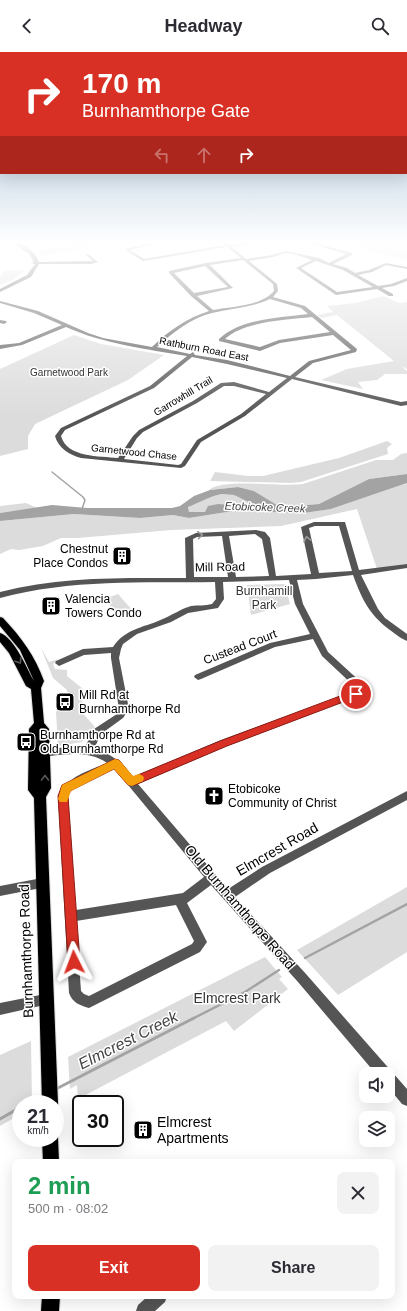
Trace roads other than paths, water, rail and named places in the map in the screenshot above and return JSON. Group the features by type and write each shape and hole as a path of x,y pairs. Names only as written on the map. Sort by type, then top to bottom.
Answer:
{"main road":[{"name":"Burnhamthorpe Road","path":"0,620 22,644 32,659 39,681 36,688 39,724 34,729 39,757 34,790 40,796 45,1000 49,1054 50,1095"},
{"path":"0,636 13,652 30,683 36,688"},
{"path":"50,1147 51,1159"},
{"path":"50,1311 51,1299"}],"street":[{"path":"198,300 212,311"},
{"path":"154,348 173,330 212,311 255,304 266,300"},
{"name":"Garnetwood Chase","path":"193,355 152,387 66,428 59,433 59,441 74,453 85,456 179,467 183,466 199,441 243,415 292,376 315,360 354,352 354,349 298,305 277,300"},
{"name":"Rathburn Road East","path":"0,301 36,312 95,337 193,355 292,376 402,404 407,403"},
{"name":"Rathburn Road East","path":"0,301 46,313 94,335 154,348"},
{"path":"312,315 249,325 236,330 221,340 259,350 282,341 334,333"},
{"path":"0,347 20,344 67,325"},
{"name":"Garrowhill Trail","path":"120,460 140,431 195,402 218,386 229,383 271,394"},
{"path":"316,576 305,529 306,526 314,524 342,524 357,574 371,605 381,619 407,638"},
{"path":"225,534 232,578"},
{"path":"190,579 189,538 196,535 225,534 262,534 266,538 273,578"},
{"name":"Mill Road","path":"0,595 25,587 34,588 73,582 316,576 357,574 407,566"},
{"path":"132,782 224,744 356,694 359,684 325,654 314,636 299,604 292,577"},
{"path":"59,663 83,652 115,650 123,641 135,632 168,620 189,609 215,606 220,600 219,579"},
{"name":"Mill Road","path":"0,601 27,592 34,588"},
{"name":"Custead Court","path":"198,677 273,645 314,636"},
{"path":"39,757 77,756 88,752 97,732 120,716 124,709 115,650"},
{"name":"Old Burnhamthorpe Road","path":"88,752 100,754 115,763 227,896 302,978 379,1067"},
{"path":"115,763 66,788 63,796 75,993 80,999 89,1002 196,948 201,942 179,899"},
{"name":"Elmcrest Road","path":"227,896 266,870 407,795"},
{"path":"71,916 186,898 212,878"},
{"path":"0,891 42,883"},
{"path":"0,1009 45,1000"},
{"path":"395,1085 407,1099"},
{"path":"144,1311 156,1299"}],"water":[{"name":"Etobicoke Creek","path":"407,474 407,483 331,509 304,513 233,511 189,518 173,515 140,518 74,514 0,521 0,513 52,505 87,508 172,508 180,506 194,496 210,490 238,487 254,491 277,505 319,504 369,479","holes":["222,494 234,495 257,506 218,504 208,506 205,512 189,512 188,507 209,498"]}],"waterway":[{"path":"52,472 83,497 85,500 82,509"},
{"name":"Elmcrest Creek","path":"305,958 407,904"},
{"name":"Elmcrest Creek","path":"192,1019 245,992 279,970"},
{"name":"Elmcrest Creek","path":"56,1089 194,1018"},
{"name":"Elmcrest Creek","path":"0,1119 12,1112"}],"place":[{"name":"Chestnut Place Condos","path":"122,556"},
{"name":"Valencia Towers Condo","path":"51,606"},
{"name":"Mill Rd at Burnhamthorpe Rd","path":"65,702"},
{"name":"Burnhamthorpe Rd at Old Burnhamthorpe Rd","path":"26,742"},
{"name":"Etobicoke Community of Christ","path":"214,796"},
{"name":"Elmcrest Apartments","path":"143,1130"}],"park label":[{"name":"Garnetwood Park","path":"69,372"},
{"name":"Burnhamill Park","path":"264,598"},
{"name":"Elmcrest Park","path":"237,998"}]}
